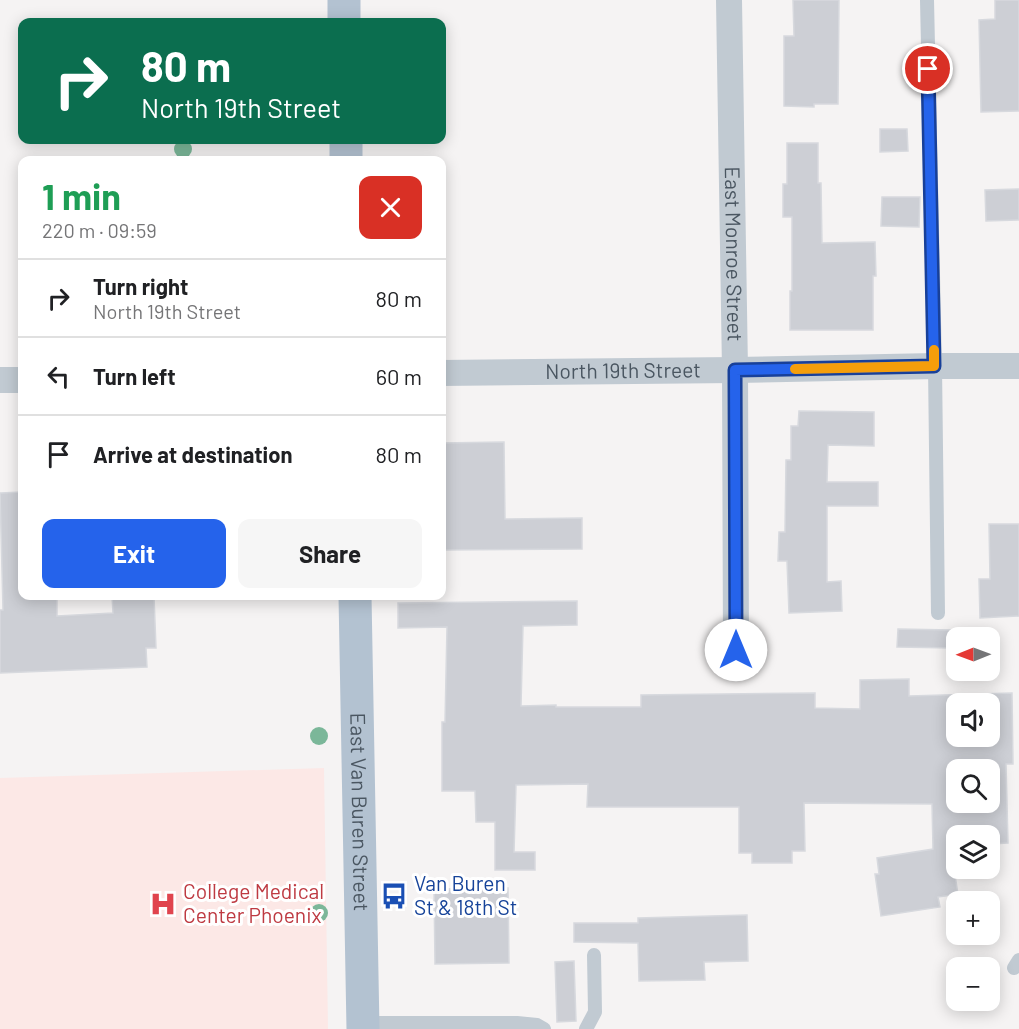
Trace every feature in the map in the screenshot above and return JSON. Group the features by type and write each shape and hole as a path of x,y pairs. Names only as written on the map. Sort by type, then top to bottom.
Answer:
{"main road":[{"path":"344,0 344,18"},
{"name":"East Van Buren Street","path":"355,600 363,1026"}],"street":[{"name":"East Monroe Street","path":"729,0 735,370 736,650"},
{"name":"North 19th Street","path":"446,373 1019,366"},
{"path":"0,380 18,380"}],"lane":[{"path":"927,0 938,613"},
{"path":"586,1029 595,1012 594,955"},
{"path":"363,1026 517,1023 537,1025 544,1029"}],"shaded area":[{"name":"College Medical Center Phoenix","path":"324,768 328,1029 0,1029 0,778"}],"building":[{"path":"793,0 839,0 838,104 814,104 814,107 784,106 784,36 794,36"},
{"path":"995,0 1019,0 1019,111 981,112 979,20 995,19"},
{"path":"880,129 907,129 908,151 880,152"},
{"path":"787,143 818,143 822,243 875,242 873,330 790,330 792,217 783,217 783,184 787,184"},
{"path":"1019,189 1019,220 986,221 985,190"},
{"path":"882,197 920,197 919,227 881,226"},
{"path":"799,411 874,412 874,446 828,445 827,482 878,482 878,506 827,506 827,582 841,581 842,611 789,613 787,561 778,561 779,532 785,532 786,460 791,460 791,426 798,426"},
{"path":"504,442 505,519 582,518 582,549 446,550 446,443"},
{"path":"18,492 18,600 57,600 57,616 113,613 112,600 154,600 156,648 146,648 147,667 0,673 0,610 3,610 0,493"},
{"path":"989,524 1019,524 1019,616 980,618 979,579 990,579"},
{"path":"577,601 577,625 523,626 521,706 641,707 641,695 815,693 815,708 860,709 860,680 909,679 909,696 946,695 946,747 1000,747 1000,693 1012,693 1013,764 1006,764 1008,843 1000,843 1000,825 946,825 946,879 956,879 958,891 946,891 946,896 938,897 940,907 881,916 875,874 879,874 877,858 933,849 932,804 804,803 805,851 792,851 792,863 752,863 752,853 739,853 739,807 587,807 588,784 516,785 514,852 535,852 535,870 495,870 495,822 476,822 475,791 442,791 442,722 445,722 447,627 398,628 398,603"},
{"path":"898,629 946,630 946,648 897,647"},
{"path":"508,888 509,963 435,964 434,889"},
{"path":"747,915 748,961 704,962 705,980 639,981 638,943 574,942 574,923 638,923 638,918"},
{"path":"574,961 576,1021 557,1022 555,962"}],"slow traffic":[{"path":"795,369 934,366 934,350"}],"place":[{"name":"Van Buren St & 18th St","path":"394,896"},
{"name":"College Medical Center Phoenix","path":"163,904"}],"route":[{"path":"736,650 735,370 934,366 928,69"}]}
